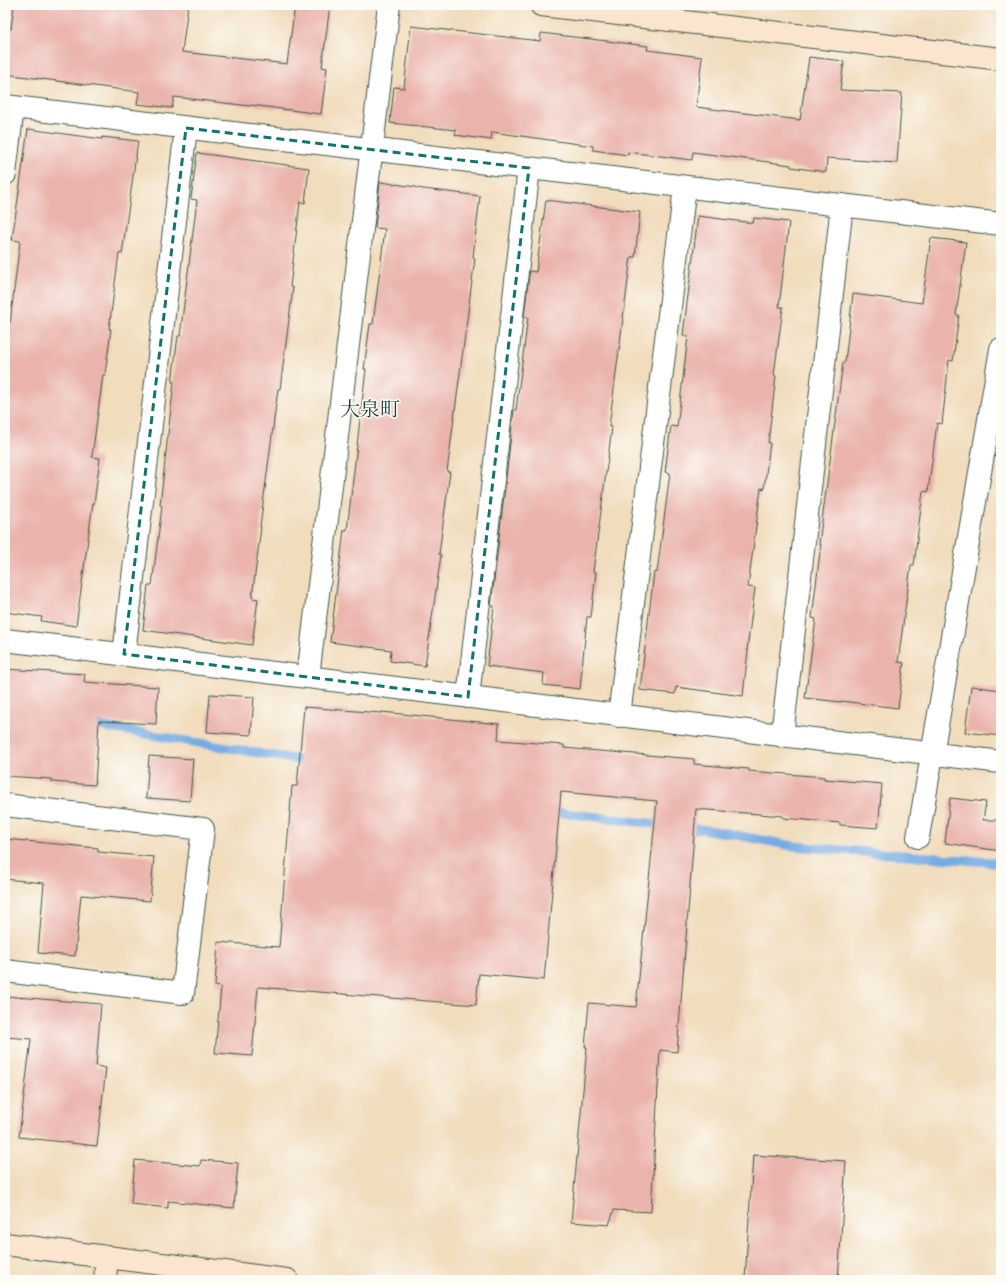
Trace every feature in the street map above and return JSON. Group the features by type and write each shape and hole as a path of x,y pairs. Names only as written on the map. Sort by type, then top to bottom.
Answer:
{"street":[{"path":"308,677 389,5"},
{"path":"541,5 1001,59"},
{"path":"5,174 9,106 1001,224"},
{"path":"124,654 186,128"},
{"path":"468,697 530,168"},
{"path":"619,716 685,186"},
{"path":"782,736 842,205"},
{"path":"918,837 1001,349"},
{"path":"5,640 1001,762"},
{"path":"5,805 203,829 183,993 5,971"},
{"path":"5,1244 107,1256 232,1276 287,1280"},
{"path":"104,1280 107,1256"}],"highlighted area":[{"path":"186,128 529,168 468,697 124,654"}],"building":[{"path":"14,5 188,5 182,52 287,64 295,5 330,5 322,67 327,68 321,114 174,97 172,108 137,104 139,92 5,74 5,57"},
{"path":"411,26 540,41 541,33 648,46 647,50 702,57 696,107 800,120 809,57 844,61 840,90 902,93 897,163 827,158 826,172 791,167 791,165 693,152 692,160 628,152 628,155 593,150 593,146 492,132 491,140 455,135 456,130 390,123 394,87 404,88"},
{"path":"28,129 102,139 102,137 138,141 122,254 119,253 109,329 111,329 105,375 103,375 92,457 100,458 76,626 41,621 42,617 5,612 5,344 8,322 10,323 20,241 12,240"},
{"path":"197,153 309,168 305,203 300,202 290,287 293,288 260,527 252,598 258,599 252,645 143,630 148,585 152,585 162,506 160,505 174,382 172,382 178,336 180,336 197,200 191,199"},
{"path":"380,182 480,196 473,257 475,258 447,472 450,472 439,554 441,555 425,666 390,661 391,650 330,642 344,530 347,530 366,369 364,369 370,324 373,324 385,229 375,228"},
{"path":"546,200 640,212 635,257 631,257 609,427 612,427 593,572 596,572 591,617 587,617 580,689 543,685 544,673 487,666 494,606 491,606 514,410 516,410 528,317 524,317 529,275 530,271 536,272"},
{"path":"698,216 753,223 754,218 789,222 779,307 783,307 774,375 776,376 768,443 770,443 764,489 761,488 748,587 755,588 743,696 676,687 675,694 640,690 654,572 657,573 670,473 665,472 671,426 677,427 688,336 683,335"},
{"path":"931,238 966,242 956,315 959,315 953,361 949,360 942,424 937,423 928,492 923,491 914,565 911,565 898,662 904,663 898,708 805,698 816,619 812,618 821,544 819,544 843,362 845,362 853,294 922,303"},
{"path":"5,669 85,674 84,682 158,687 156,724 99,721 95,785 52,782 52,779 5,776"},
{"path":"971,686 1001,690 1001,736 965,732"},
{"path":"210,694 254,697 251,735 207,732"},
{"path":"304,707 382,712 499,724 498,740 564,745 564,748 694,759 694,764 882,784 878,828 783,818 783,816 696,809 677,1052 660,1050 651,1212 614,1210 609,1225 571,1222 587,1047 585,1047 589,1003 636,1007 657,801 561,792 544,980 479,974 476,1005 258,987 252,1056 215,1053 221,987 215,986 218,942 279,947 292,786 297,786"},
{"path":"149,756 193,759 190,801 146,798"},
{"path":"950,798 986,802 983,820 1001,820 1001,851 945,843"},
{"path":"5,839 98,848 98,852 154,857 150,901 81,895 75,956 38,953 44,883 5,879"},
{"path":"5,996 101,1004 96,1066 106,1068 97,1146 19,1137 31,1039 5,1037"},
{"path":"753,1155 846,1161 838,1280 745,1280"},
{"path":"135,1160 200,1166 201,1160 238,1163 234,1208 168,1201 168,1208 131,1204"}],"waterway":[{"path":"87,724 311,762"},
{"path":"547,809 563,813 665,825"},
{"path":"682,827 715,831 793,846 1001,863"}],"district":[{"name":"大泉町","path":"370,409"}]}
